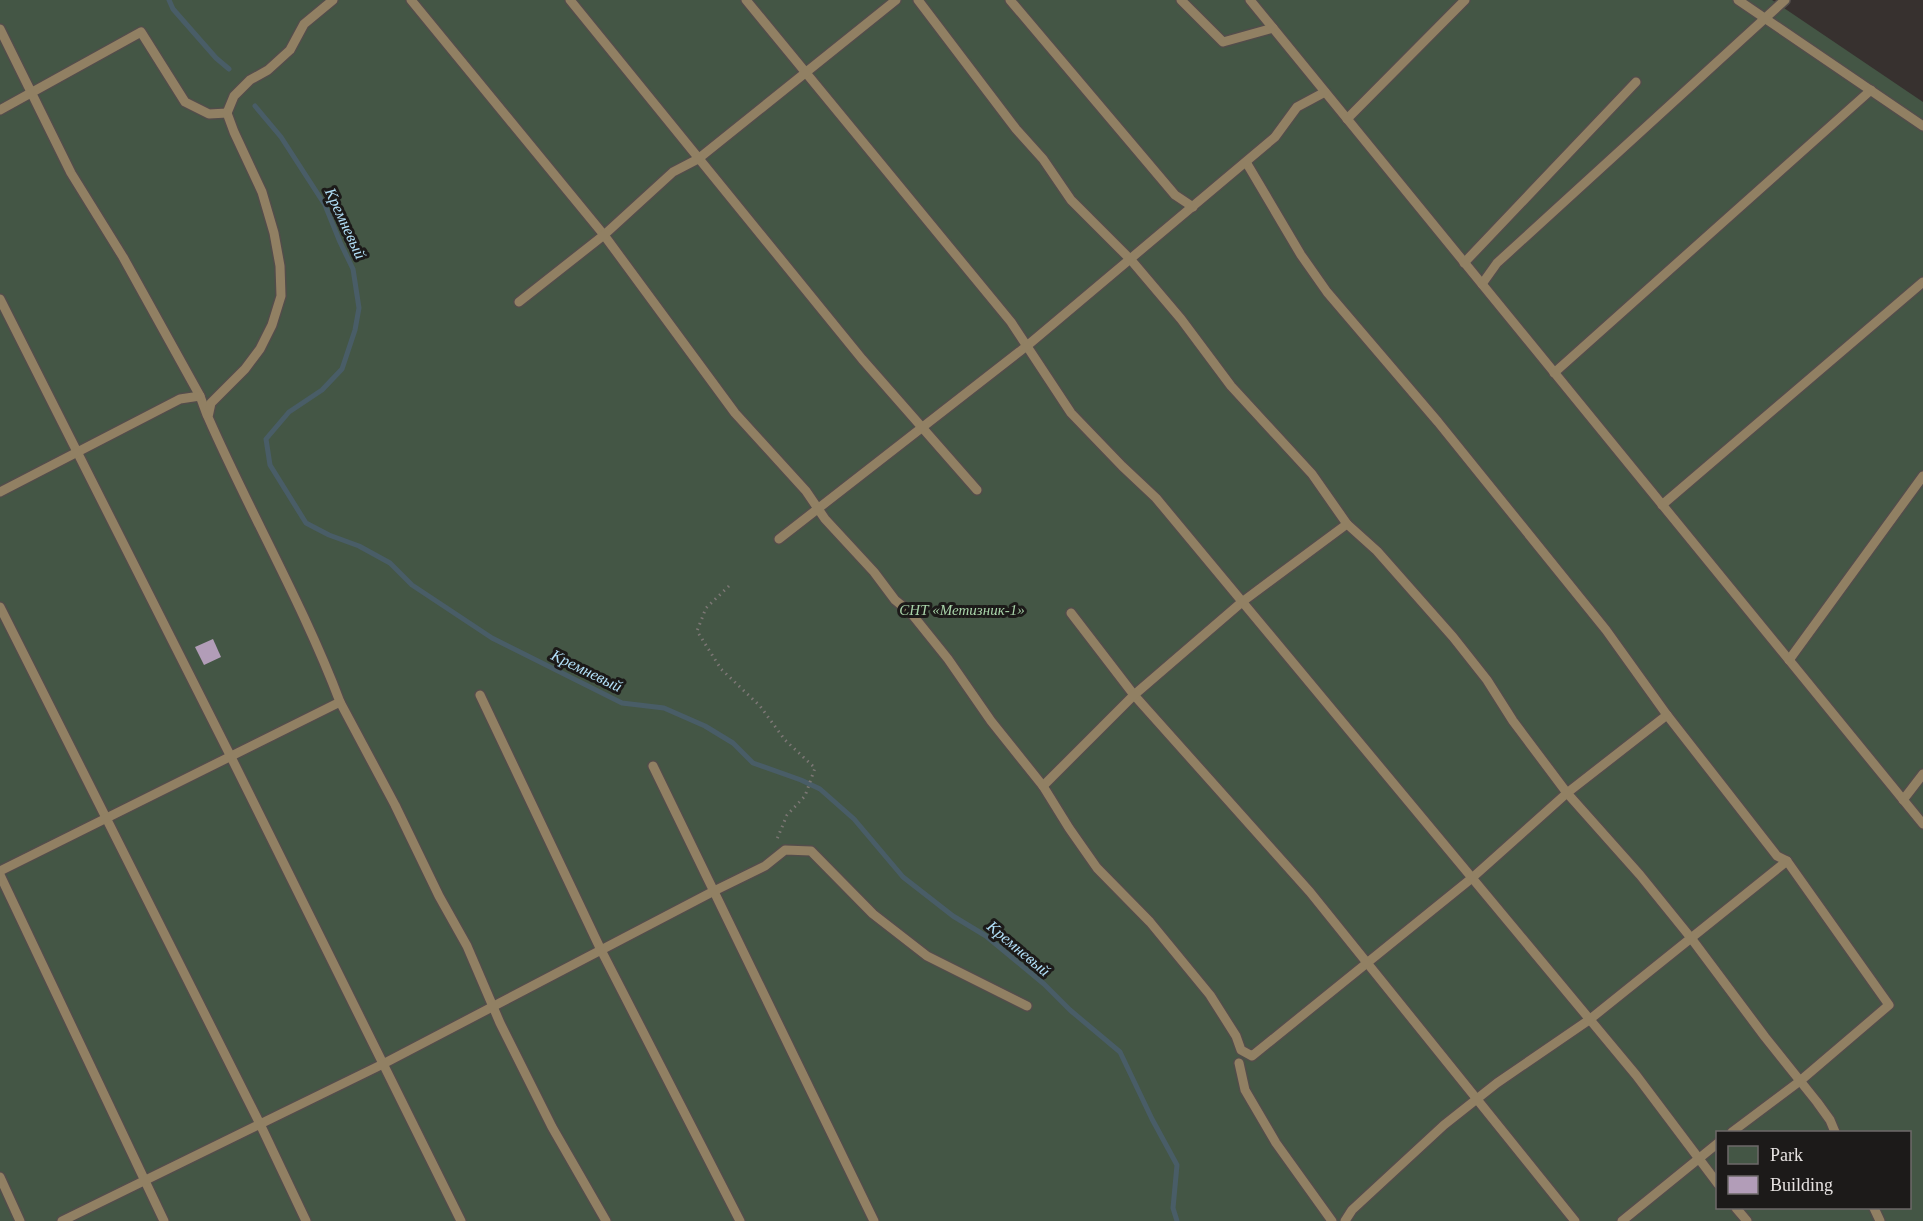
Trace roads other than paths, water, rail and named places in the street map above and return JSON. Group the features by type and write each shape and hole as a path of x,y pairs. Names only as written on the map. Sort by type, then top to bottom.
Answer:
{"lane":[{"path":"208,417 211,403 245,369 261,349 272,325 281,296 280,266 274,232 262,192 227,113 234,96 250,80 268,70 290,50 304,24 333,0"},
{"path":"411,0 604,235 735,413 806,491 819,510 874,572 895,600 911,613 962,677 992,721 1042,786 1097,868 1150,922 1210,995 1236,1036 1241,1050 1252,1056 1472,878 1567,793 1667,716"},
{"path":"570,0 862,358 977,490"},
{"path":"746,0 1011,322 1071,412 1156,498 1636,1075 1716,1181"},
{"path":"519,302 604,235 673,172 698,159 896,0"},
{"path":"918,0 1016,129 1043,159 1071,200 1131,260 1181,319 1231,386 1312,474 1347,524 1377,551 1453,637 1487,680 1512,721 1567,793 1640,875 1691,938 1830,1120 1835,1131"},
{"path":"1010,0 1175,195 1193,207"},
{"path":"1181,0 1222,42 1273,28"},
{"path":"1250,0 1923,824"},
{"path":"1347,119 1465,0"},
{"path":"1738,0 1923,126"},
{"path":"1482,284 1497,263 1785,0"},
{"path":"0,29 71,173 123,257 200,396 266,542 323,658 340,702 467,946 493,1007 552,1127 606,1221"},
{"path":"0,110 141,33 185,102 209,114 227,113"},
{"path":"1464,263 1636,82"},
{"path":"1554,373 1871,90"},
{"path":"779,539 1028,345 1275,137 1298,107 1325,93"},
{"path":"1246,162 1301,255 1327,292 1438,422 1599,621 1667,716 1777,856 1787,861 1889,1005 1800,1081 1733,1131"},
{"path":"1662,506 1923,282"},
{"path":"0,299 461,1221"},
{"path":"0,492 180,399 200,396"},
{"path":"1789,660 1923,476"},
{"path":"1042,786 1134,695 1242,602 1347,524"},
{"path":"0,607 260,1124 306,1221"},
{"path":"1071,613 1134,695 1310,892 1575,1221"},
{"path":"480,695 601,950 740,1221"},
{"path":"164,1221 0,873 340,702"},
{"path":"653,766 874,1221"},
{"path":"1903,800 1923,774"},
{"path":"62,1221 383,1064 765,866 785,850 811,851 873,914 927,956 1027,1006"},
{"path":"1345,1221 1352,1210 1444,1125 1478,1098 1589,1020 1787,861"},
{"path":"1239,1063 1245,1090 1276,1143 1332,1221"},
{"path":"1622,1221 1716,1144"},
{"path":"0,1177 20,1221"},
{"path":"1738,1209 1747,1221"}],"waterway":[{"name":"Кремневый","path":"169,0 173,9 216,58 229,69"},
{"name":"Кремневый","path":"255,106 281,137 325,205 353,269 359,308 355,330 342,369 322,390 289,412 266,439 270,465 306,523 329,535 359,546 390,563 412,585 492,638 622,703 664,708 705,726 733,743 753,763 820,789 854,819 903,877 953,916 986,936 1120,1052 1177,1165 1173,1208 1177,1221"}],"park label":[{"name":"СНТ «Метизник-1»","path":"962,610"}]}
